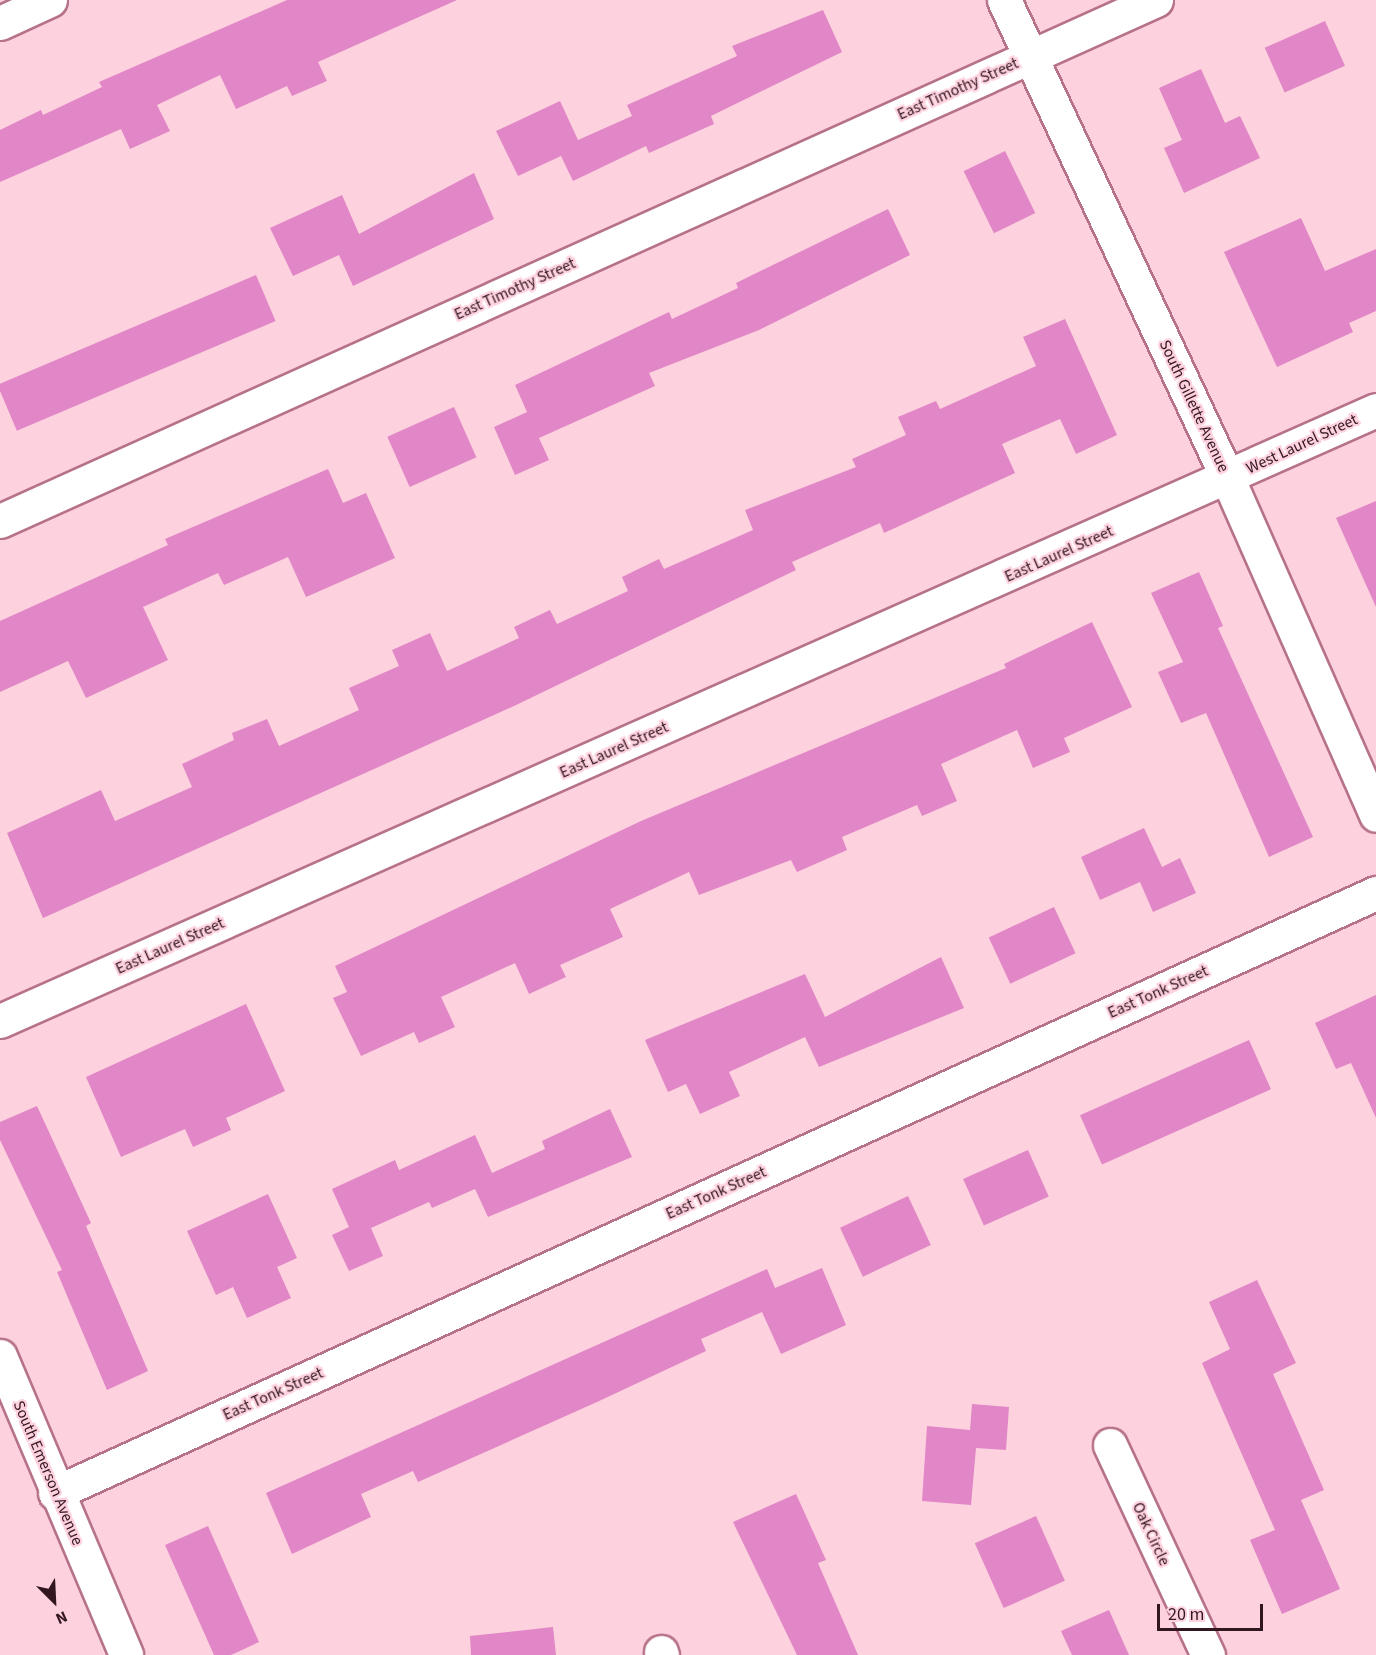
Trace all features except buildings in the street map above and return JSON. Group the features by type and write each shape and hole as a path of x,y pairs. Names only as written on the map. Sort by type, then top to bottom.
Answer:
{"street":[{"path":"0,22 50,0"},
{"name":"South Gillette Avenue","path":"1004,0 1228,478 1376,815"},
{"name":"East Timothy Street","path":"0,521 1156,0"},
{"name":"West Laurel Street","path":"1228,478 1376,410"},
{"name":"East Laurel Street","path":"0,1021 1228,478"},
{"name":"East Tonk Street","path":"55,1493 1376,892"},
{"name":"South Emerson Avenue","path":"0,1356 55,1493 126,1655"},
{"name":"Oak Circle","path":"1110,1445 1208,1655"}]}
